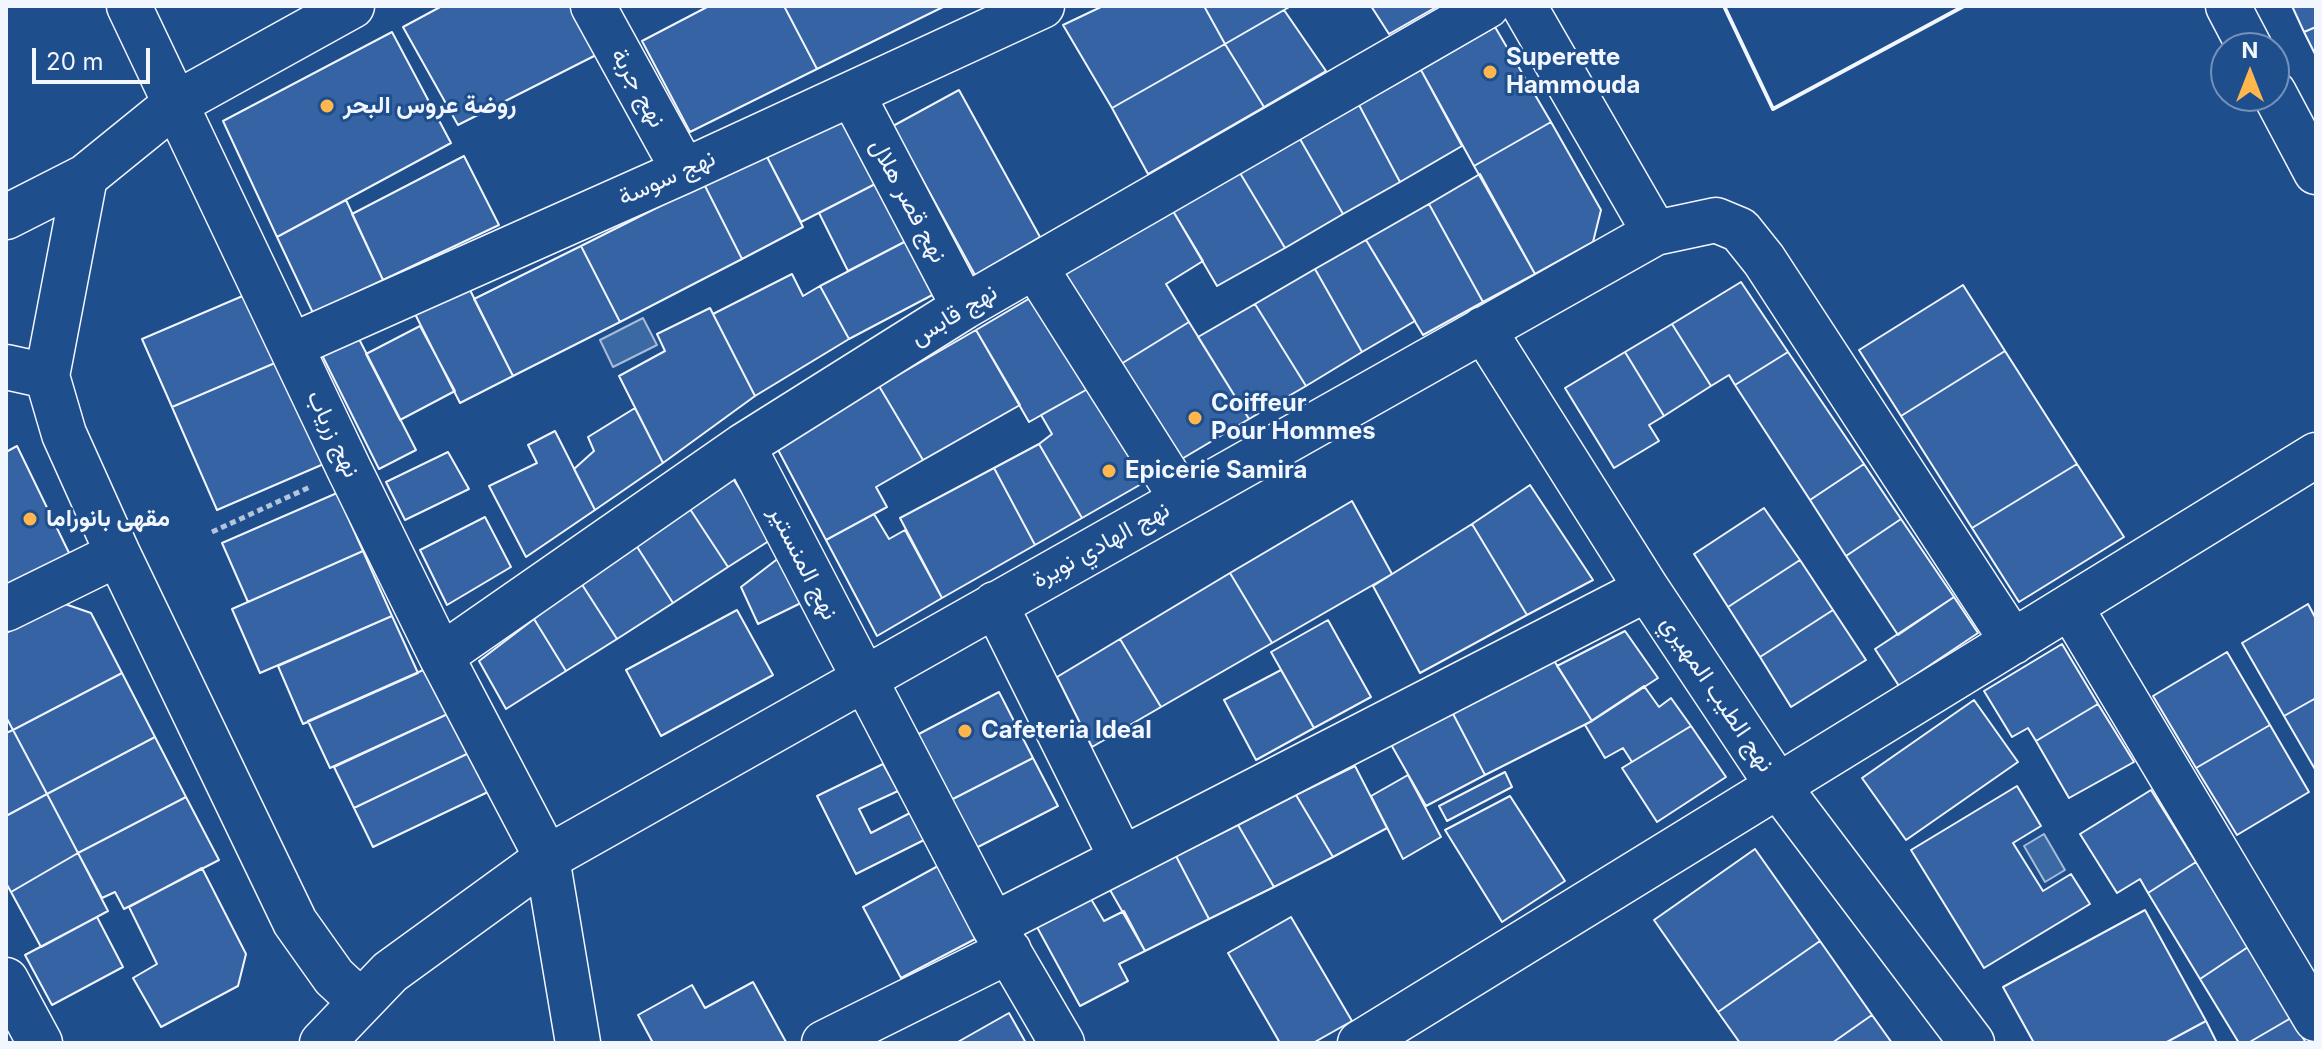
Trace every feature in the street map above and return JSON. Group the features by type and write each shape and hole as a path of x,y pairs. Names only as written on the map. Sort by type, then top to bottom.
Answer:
{"street":[{"name":"نهج زرياب","path":"129,6 349,469 441,656 547,858 578,1043"},
{"path":"6,217 85,177 175,104 352,6"},
{"name":"نهج جربة","path":"593,6 684,171"},
{"name":"نهج سوسة","path":"291,346 684,171 1042,6"},
{"name":"نهج قابس","path":"441,656 743,446 964,307 1487,6"},
{"path":"1524,6 1655,233"},
{"path":"2228,6 2242,32"},
{"name":"نهج قصر هلال","path":"852,94 964,307"},
{"path":"2284,112 2316,172"},
{"path":"85,177 26,372 64,434 118,554 295,922 334,977 361,1002"},
{"name":"نهج الهادي نويرة","path":"322,1043 390,972 547,858 1655,233 1716,220 1740,230 1764,260 2013,642"},
{"path":"1035,267 1182,499"},
{"name":"نهج الطيب المهيري","path":"1483,329 1647,589 1778,786 1972,1043"},
{"name":"نهج المنستير","path":"743,446 863,681 1001,938 1062,1043"},
{"path":"1360,1043 2316,455"},
{"path":"6,609 118,554"},
{"path":"824,1043 1001,938 1122,859 1647,589"},
{"path":"995,604 1122,859"},
{"path":"2071,608 2316,1019"},
{"path":"6,980 40,1043"}],"path":[{"path":"212,532 349,469"}],"water":[{"path":"643,318 657,345 613,367 600,340"},
{"path":"2044,834 2065,870 2045,882 2024,846"}],"building":[{"path":"442,6 577,6 602,52 458,125 403,27"},
{"path":"709,6 784,6 817,69 690,132 642,41"},
{"path":"784,6 945,6 817,69"},
{"path":"1103,6 1204,6 1225,44 1112,108 1063,25"},
{"path":"1204,6 1291,6 1225,44"},
{"path":"1371,6 1438,6 1389,34"},
{"path":"2292,6 2316,6 2316,27 2304,32"},
{"path":"1284,10 1326,71 1264,107 1225,44"},
{"path":"1495,27 1551,122 1474,166 1421,70"},
{"path":"2316,27 2316,56 2304,32"},
{"path":"392,32 451,143 277,237 223,121"},
{"path":"1225,44 1264,107 1148,174 1112,108"},
{"path":"1421,70 1462,146 1400,182 1359,105"},
{"path":"959,90 1040,237 975,275 893,126"},
{"path":"1359,105 1400,182 1343,214 1300,139"},
{"path":"843,114 879,182 801,222 765,153"},
{"path":"1551,122 1601,210 1593,242 1535,274 1474,166"},
{"path":"1300,139 1343,214 1285,248 1240,173"},
{"path":"765,153 803,227 742,259 704,184"},
{"path":"464,156 499,225 383,280 352,214"},
{"path":"1240,173 1285,248 1217,286 1173,211"},
{"path":"1480,174 1535,274 1483,302 1429,204"},
{"path":"879,182 910,239 848,271 819,213"},
{"path":"704,184 742,259 620,322 581,246"},
{"path":"346,200 383,280 313,313 277,237"},
{"path":"1429,204 1483,302 1423,335 1366,240"},
{"path":"1173,211 1203,261 1166,284 1189,322 1121,364 1064,273"},
{"path":"910,239 938,292 849,339 820,286"},
{"path":"1366,240 1415,321 1362,352 1315,269"},
{"path":"581,246 620,322 513,376 474,299"},
{"path":"1315,269 1362,352 1306,386 1255,304"},
{"path":"792,274 803,296 820,286 849,339 755,396 713,314"},
{"path":"1741,282 1788,352 1735,385 1729,375 1711,386 1672,324"},
{"path":"467,284 513,376 460,403 413,310"},
{"path":"1963,285 2005,351 1901,416 1859,350"},
{"path":"252,292 282,360 172,407 142,339"},
{"path":"1037,294 1093,386 1029,422 976,330"},
{"path":"1255,304 1306,386 1249,419 1198,337"},
{"path":"710,308 755,396 663,463 619,376 665,351 657,334"},
{"path":"1189,322 1249,419 1180,460 1121,364"},
{"path":"1672,324 1711,386 1664,416 1625,352"},
{"path":"420,326 455,391 400,420 366,354"},
{"path":"976,330 1020,405 923,460 879,386"},
{"path":"358,337 416,450 379,469 322,355"},
{"path":"2005,351 2077,464 1972,528 1901,416"},
{"path":"1625,352 1664,416 1649,425 1659,441 1614,468 1565,388"},
{"path":"1788,352 1864,464 1810,500 1735,385"},
{"path":"282,360 326,463 217,510 172,407"},
{"path":"879,386 923,460 876,487 887,507 826,540 776,446"},
{"path":"1093,386 1150,479 1082,518 1039,444 1052,434 1041,415"},
{"path":"635,408 663,463 595,510 574,469 594,451 588,437"},
{"path":"555,431 595,510 526,557 489,486 537,463 528,445"},
{"path":"1039,444 1082,518 1035,545 994,468"},
{"path":"17,446 72,559 6,591 6,452"},
{"path":"448,452 469,489 405,520 386,482"},
{"path":"1864,464 1901,519 1846,556 1810,500"},
{"path":"2077,464 2124,537 2019,602 1972,528"},
{"path":"994,468 1035,545 942,598 900,518"},
{"path":"728,471 772,539 728,567 686,503"},
{"path":"1530,485 1593,580 1527,615 1472,524"},
{"path":"337,493 363,551 248,602 222,543"},
{"path":"1352,501 1392,574 1272,643 1230,573"},
{"path":"686,503 728,567 673,603 634,542"},
{"path":"1764,508 1800,560 1728,607 1694,554"},
{"path":"874,514 889,539 905,530 942,598 877,636 826,540"},
{"path":"485,517 511,567 447,605 420,550"},
{"path":"1901,519 1954,597 1898,635 1846,556"},
{"path":"1472,524 1527,615 1420,673 1373,586"},
{"path":"634,542 673,603 617,639 581,583"},
{"path":"363,551 392,616 260,673 232,609"},
{"path":"780,557 803,602 758,624 741,587"},
{"path":"1800,560 1833,610 1760,657 1728,607"},
{"path":"1230,573 1272,643 1161,707 1120,639"},
{"path":"581,583 617,639 566,671 534,619"},
{"path":"1954,597 1978,633 1899,686 1875,649"},
{"path":"65,604 91,613 122,673 13,730 6,717 6,633"},
{"path":"2308,604 2316,619 2316,698 2284,716 2242,643"},
{"path":"737,610 773,675 661,736 626,670"},
{"path":"1833,610 1866,660 1791,707 1760,657"},
{"path":"392,616 418,673 303,724 278,666"},
{"path":"534,619 566,671 506,709 479,661"},
{"path":"1328,620 1371,697 1314,728 1271,652"},
{"path":"1625,631 1658,678 1592,721 1557,666"},
{"path":"1120,639 1161,707 1092,747 1057,677"},
{"path":"2062,644 2098,704 2036,741 2028,728 2012,737 1984,691"},
{"path":"2227,652 2270,725 2196,768 2153,696"},
{"path":"1553,659 1592,721 1485,775 1451,710"},
{"path":"430,667 452,712 330,768 308,721"},
{"path":"1281,670 1314,728 1256,760 1224,700"},
{"path":"122,673 155,737 47,794 13,730"},
{"path":"1644,686 1659,707 1671,698 1691,726 1632,762 1623,748 1605,758 1585,725"},
{"path":"999,692 1033,758 949,801 915,736"},
{"path":"2316,698 2316,771 2284,716"},
{"path":"1974,700 2018,762 1906,840 1862,778"},
{"path":"2098,704 2134,762 2069,798 2036,741"},
{"path":"1451,710 1485,775 1426,806 1389,741"},
{"path":"452,712 471,752 354,808 334,767"},
{"path":"2270,725 2309,792 2237,835 2196,768"},
{"path":"1691,726 1726,777 1657,822 1622,768"},
{"path":"13,730 47,794 6,816 6,733"},
{"path":"155,737 186,797 78,853 47,794"},
{"path":"471,752 490,791 373,847 354,808"},
{"path":"1033,758 1058,806 974,849 949,801"},
{"path":"883,764 898,791 859,809 871,833 910,813 924,840 856,874 817,796"},
{"path":"1355,766 1387,828 1333,857 1296,795"},
{"path":"1505,772 1512,787 1447,821 1439,806"},
{"path":"1408,775 1441,837 1403,859 1371,796"},
{"path":"2017,786 2041,826 2013,843 2043,891 2071,874 2090,904 1984,968 1911,850"},
{"path":"2151,790 2196,862 2148,893 2140,879 2117,893 2080,834"},
{"path":"47,794 78,853 11,892 6,883 6,816"},
{"path":"1296,795 1333,857 1274,887 1238,825"},
{"path":"1510,796 1565,881 1502,922 1445,830"},
{"path":"186,797 219,860 124,909 115,892 102,898 78,853"},
{"path":"1238,825 1274,887 1209,919 1176,856"},
{"path":"1755,849 1820,941 1718,1012 1654,920"},
{"path":"78,853 108,911 41,947 11,892"},
{"path":"1176,856 1209,919 1145,951 1110,890"},
{"path":"2196,862 2248,947 2200,979 2148,893"},
{"path":"938,866 977,938 901,978 863,907"},
{"path":"202,868 246,954 238,986 161,1027 133,978 157,964 129,907"},
{"path":"1091,899 1104,921 1124,911 1145,951 1119,964 1128,981 1080,1006 1037,927"},
{"path":"2145,910 2206,1021 2165,1043 2034,1043 2003,987"},
{"path":"97,917 123,967 52,1005 25,955"},
{"path":"1291,917 1352,1021 1313,1043 1280,1043 1228,953"},
{"path":"1820,941 1872,1015 1832,1043 1740,1043 1718,1012"},
{"path":"2248,947 2291,1018 2248,1043 2239,1043 2200,979"},
{"path":"753,982 786,1042 653,1043 638,1015 692,985 705,1008"},
{"path":"1009,1013 1026,1043 956,1043"},
{"path":"1872,1015 1892,1043 1832,1043"},
{"path":"2291,1018 2306,1043 2248,1043"},
{"path":"2206,1021 2217,1043 2165,1043"}],"wall":[{"path":"1724,6 1773,109 1964,6"}],"place":[{"name":"Superette Hammouda","path":"1490,72"},
{"name":"روضة عروس البحر","path":"327,106"},
{"name":"Coiffeur Pour Hommes","path":"1195,418"},
{"name":"Epicerie Samira","path":"1109,471"},
{"name":"مقهى بانوراما","path":"30,519"},
{"name":"Cafeteria Ideal","path":"965,731"}]}
